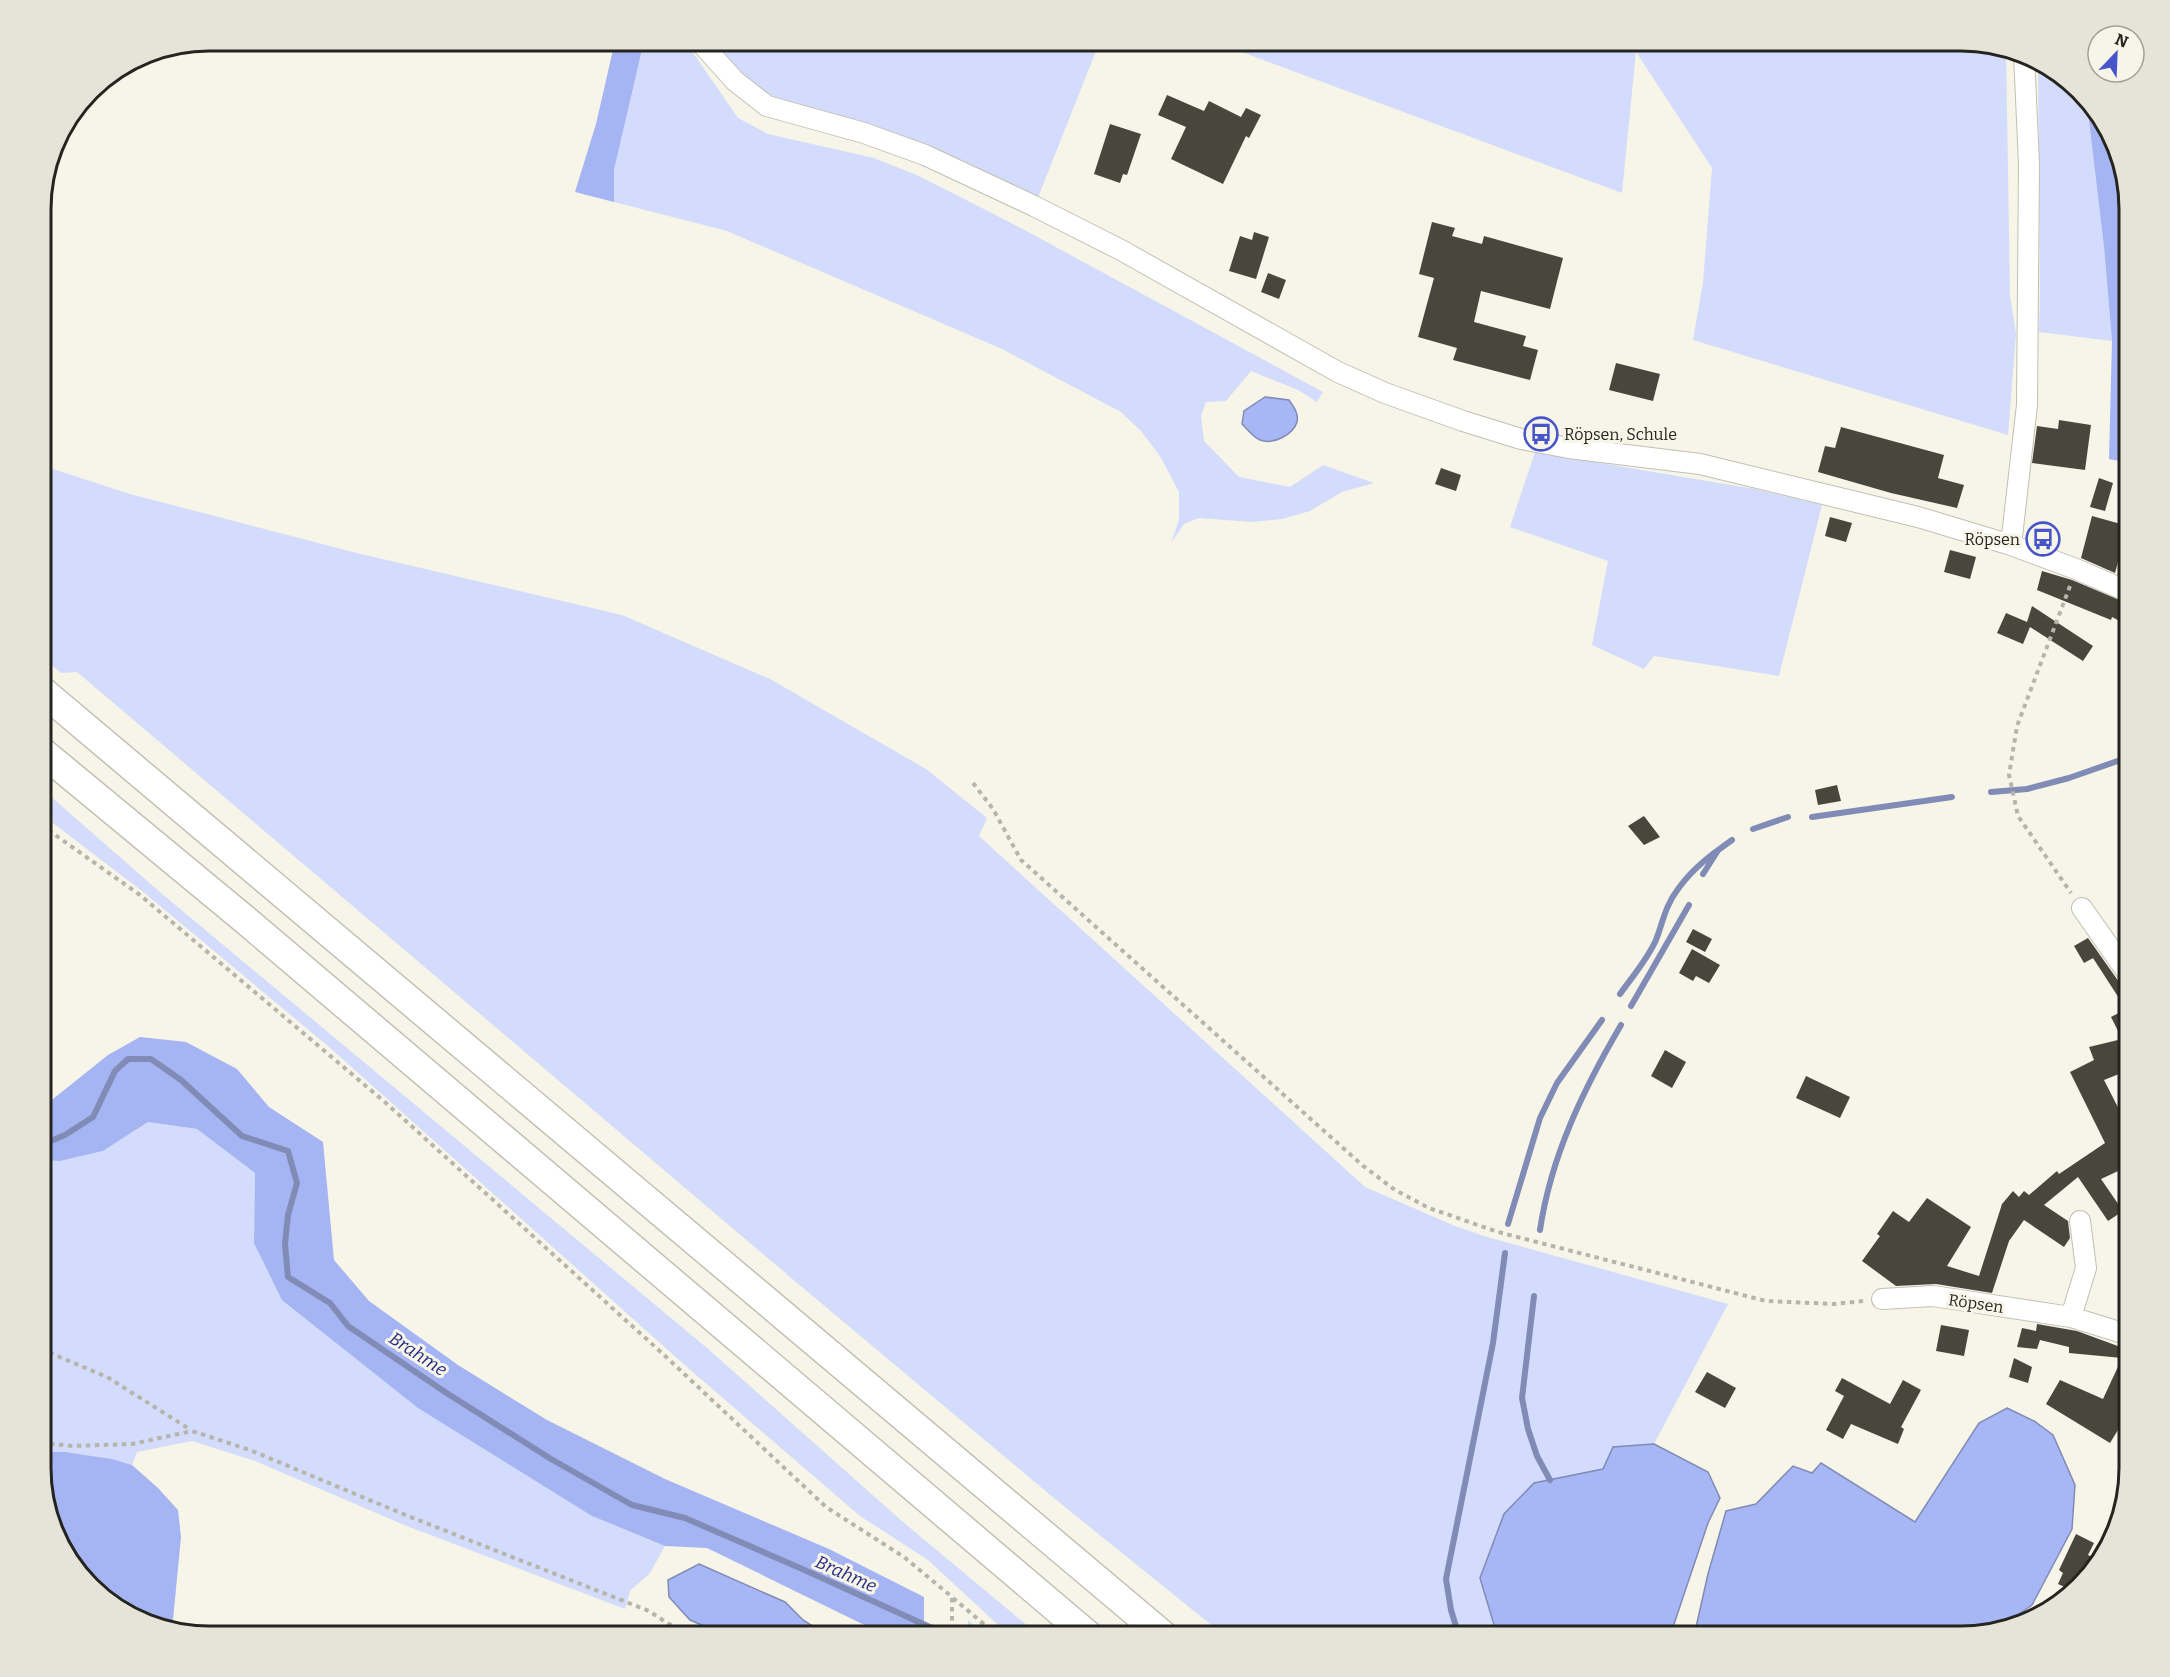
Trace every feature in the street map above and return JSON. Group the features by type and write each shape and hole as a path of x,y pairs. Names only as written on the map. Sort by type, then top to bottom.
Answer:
{"highway":[{"path":"51,698 1152,1626"},
{"path":"51,759 243,918 1077,1626"}],"street":[{"path":"709,51 735,81 767,106 864,133 925,155 1035,206 1121,250 1338,372 1385,393 1521,439 1569,448 1700,464 1918,517 2011,545 2119,587"},
{"path":"2011,545 2027,405 2029,165 2024,64"},
{"path":"2082,908 2119,960"},
{"path":"2071,1317 2086,1269 2080,1221"},
{"name":"Röpsen","path":"1882,1299 1933,1296 2071,1317 2119,1332"}],"path":[{"path":"2076,569 2017,726 2009,775 2018,816 2082,908"},
{"path":"973,783 993,809 1021,860 1353,1158 1395,1190 1429,1208 1498,1232 1766,1301 1834,1304 1882,1299"},
{"path":"51,832 140,895 386,1103 663,1354 826,1507 904,1557 986,1626"},
{"path":"51,1352 107,1377 192,1431 250,1450 403,1514 649,1611 673,1626"},
{"path":"51,1444 73,1446 132,1444 192,1431"},
{"path":"952,1597 952,1626"}],"shaded area":[{"path":"613,51 642,51 614,170 614,202 575,192 596,124"},
{"path":"642,51 692,51 738,118 768,134 874,158 919,176 1019,227 1323,392 1317,402 1298,390 1251,371 1226,401 1206,402 1201,416 1204,441 1239,477 1290,487 1323,465 1374,483 1342,492 1310,511 1282,519 1252,522 1199,518 1184,524 1171,543 1179,520 1179,492 1160,456 1141,431 1121,412 1002,349 727,231 614,202 614,170"},
{"path":"719,51 1096,51 1037,200 792,107 743,79"},
{"path":"1239,51 1962,51 1982,52 2006,58 2010,295 2016,334 2008,435 1693,340 1703,282 1712,168 1636,52 1622,193"},
{"path":"2038,71 2065,90 2088,116 2104,247 2112,341 2039,332"},
{"path":"2088,116 2103,139 2111,158 2119,198 2119,461 2109,459 2112,341 2104,247"},
{"path":"1265,397 1289,400 1297,416 1295,427 1287,435 1271,441 1258,439 1242,424 1244,411"},
{"path":"1535,452 1755,489 1822,505 1779,676 1654,656 1644,669 1592,645 1608,561 1510,527"},
{"path":"51,468 130,494 357,553 622,615 770,679 926,769 987,818 979,836 1365,1187 1484,1236 1728,1304 1654,1444 1613,1447 1604,1469 1480,1578 1494,1626 1213,1626 1055,1499 790,1277 77,672 61,673 51,664"},
{"path":"51,797 161,893 707,1348 903,1522 1028,1626 999,1626 928,1560 860,1516 688,1368 329,1047 142,891 51,822"},
{"path":"140,1037 186,1042 237,1069 269,1107 323,1142 334,1260 369,1301 458,1365 547,1420 665,1479 829,1549 924,1597 924,1626 867,1626 707,1548 665,1546 592,1516 418,1408 282,1300 254,1243 255,1173 197,1129 148,1122 103,1151 60,1161 51,1161 51,1101 108,1055"},
{"path":"148,1122 197,1129 255,1173 254,1243 592,1516 665,1546 650,1573 630,1591 625,1609 404,1525 255,1461 192,1441 137,1452 132,1465 87,1455 51,1452 51,1161 60,1161 103,1151"},
{"path":"2007,1408 2034,1421 2053,1435 2075,1485 2072,1529 2032,1605 2012,1618 1982,1625 1696,1626 1726,1511 1756,1504 1793,1466 1812,1473 1821,1463 1915,1522 1979,1423"},
{"path":"1654,1444 1708,1472 1720,1498 1708,1523 1673,1626 1494,1626 1480,1578 1504,1514 1534,1483 1603,1469 1613,1447"},
{"path":"51,1452 112,1459 132,1465 178,1510 181,1537 173,1622 130,1605 97,1580 78,1556 67,1538 56,1509 51,1479"},
{"path":"699,1564 785,1602 812,1626 704,1626 690,1620 669,1597 668,1580"}],"building":[{"path":"1167,95 1204,111 1209,101 1241,117 1246,108 1261,115 1249,138 1246,136 1223,184 1171,159 1186,127 1158,115"},
{"path":"1110,124 1141,134 1127,175 1123,174 1120,183 1094,174"},
{"path":"1432,222 1455,228 1452,236 1482,244 1484,236 1563,258 1550,309 1481,291 1474,322 1526,336 1523,346 1538,350 1530,380 1453,360 1457,348 1418,337 1434,278 1419,274"},
{"path":"1254,232 1269,237 1256,279 1229,271 1240,236 1252,240"},
{"path":"1268,273 1286,280 1279,299 1261,292"},
{"path":"1616,363 1660,374 1653,401 1609,390"},
{"path":"2059,420 2091,425 2085,470 2032,463 2037,426 2058,429"},
{"path":"1841,427 1944,455 1938,478 1964,485 1957,508 1891,493 1818,472 1825,446 1835,448"},
{"path":"1441,468 1461,475 1456,491 1435,484"},
{"path":"2099,478 2113,483 2105,511 2090,507"},
{"path":"2092,516 2119,524 2119,559 2115,573 2081,558"},
{"path":"1830,517 1852,523 1846,542 1825,536"},
{"path":"1950,550 1976,557 1970,579 1944,572"},
{"path":"2042,571 2072,580 2119,600 2119,621 2112,617 2111,620 2037,590"},
{"path":"2032,606 2093,646 2083,661 2030,627 2023,644 1997,633 2006,613 2027,622"},
{"path":"1837,785 1841,801 1818,805 1815,790"},
{"path":"1644,816 1660,837 1644,845 1628,826"},
{"path":"1693,929 1712,939 1705,952 1686,942"},
{"path":"2088,938 2119,982 2119,998 2093,958 2084,963 2074,946"},
{"path":"1692,949 1720,965 1709,983 1696,976 1693,981 1679,973"},
{"path":"2119,1013 2119,1033 2111,1017"},
{"path":"2119,1040 2119,1074 2104,1080 2119,1109 2119,1171 2101,1179 2119,1205 2119,1214 2108,1221 2078,1177 2044,1205 2068,1221 2070,1238 2064,1247 2024,1220 2009,1241 1992,1293 1936,1284 1896,1286 1862,1261 1880,1236 1877,1234 1893,1211 1909,1222 1927,1198 1971,1227 1947,1266 1979,1276 2002,1204 2013,1191 2019,1197 2024,1191 2029,1195 2057,1171 2059,1174 2105,1143 2070,1072 2094,1060 2089,1047"},
{"path":"1665,1050 1686,1062 1672,1088 1651,1076"},
{"path":"1806,1076 1850,1097 1840,1118 1796,1098"},
{"path":"2037,1324 2077,1331 2119,1346 2119,1358 2069,1353 2069,1347 2040,1340 2037,1349 2017,1347 2022,1328 2036,1331"},
{"path":"1941,1325 1969,1330 1964,1356 1936,1351"},
{"path":"2014,1358 2032,1367 2028,1383 2009,1377"},
{"path":"2119,1364 2119,1428 2110,1443 2046,1404 2060,1380 2103,1399"},
{"path":"1707,1372 1736,1388 1725,1408 1695,1392"},
{"path":"1842,1378 1890,1404 1903,1380 1921,1390 1901,1427 1904,1429 1898,1444 1851,1424 1843,1439 1826,1430 1844,1396 1835,1391"},
{"path":"2076,1534 2094,1543 2088,1555 2091,1557 2073,1580 2064,1587 2058,1584 2063,1573 2059,1570"}],"waterway":[{"path":"1991,792 2027,789 2069,778 2119,760"},
{"path":"1812,817 1952,797"},
{"path":"1753,829 1788,817"},
{"path":"1620,994 1656,940 1667,908 1678,889 1696,868 1732,840"},
{"path":"1703,874 1717,852"},
{"path":"1631,1006 1689,905"},
{"path":"1508,1224 1540,1118 1557,1083 1602,1020"},
{"path":"1540,1230 1552,1176 1570,1124 1621,1025"},
{"name":"Brahme","path":"51,1141 65,1135 93,1117 115,1071 128,1059 151,1059 181,1080 242,1136 288,1151 297,1183 288,1215 285,1244 288,1277 330,1303 348,1326 445,1392 551,1459 632,1505 685,1518 928,1626"},
{"path":"1456,1626 1446,1579 1493,1343 1505,1253"},
{"path":"1534,1296 1522,1398 1528,1429 1537,1456 1550,1480"}],"place":[{"name":"Röpsen, Schule","path":"1541,434"},
{"name":"Röpsen","path":"2043,539"}]}
